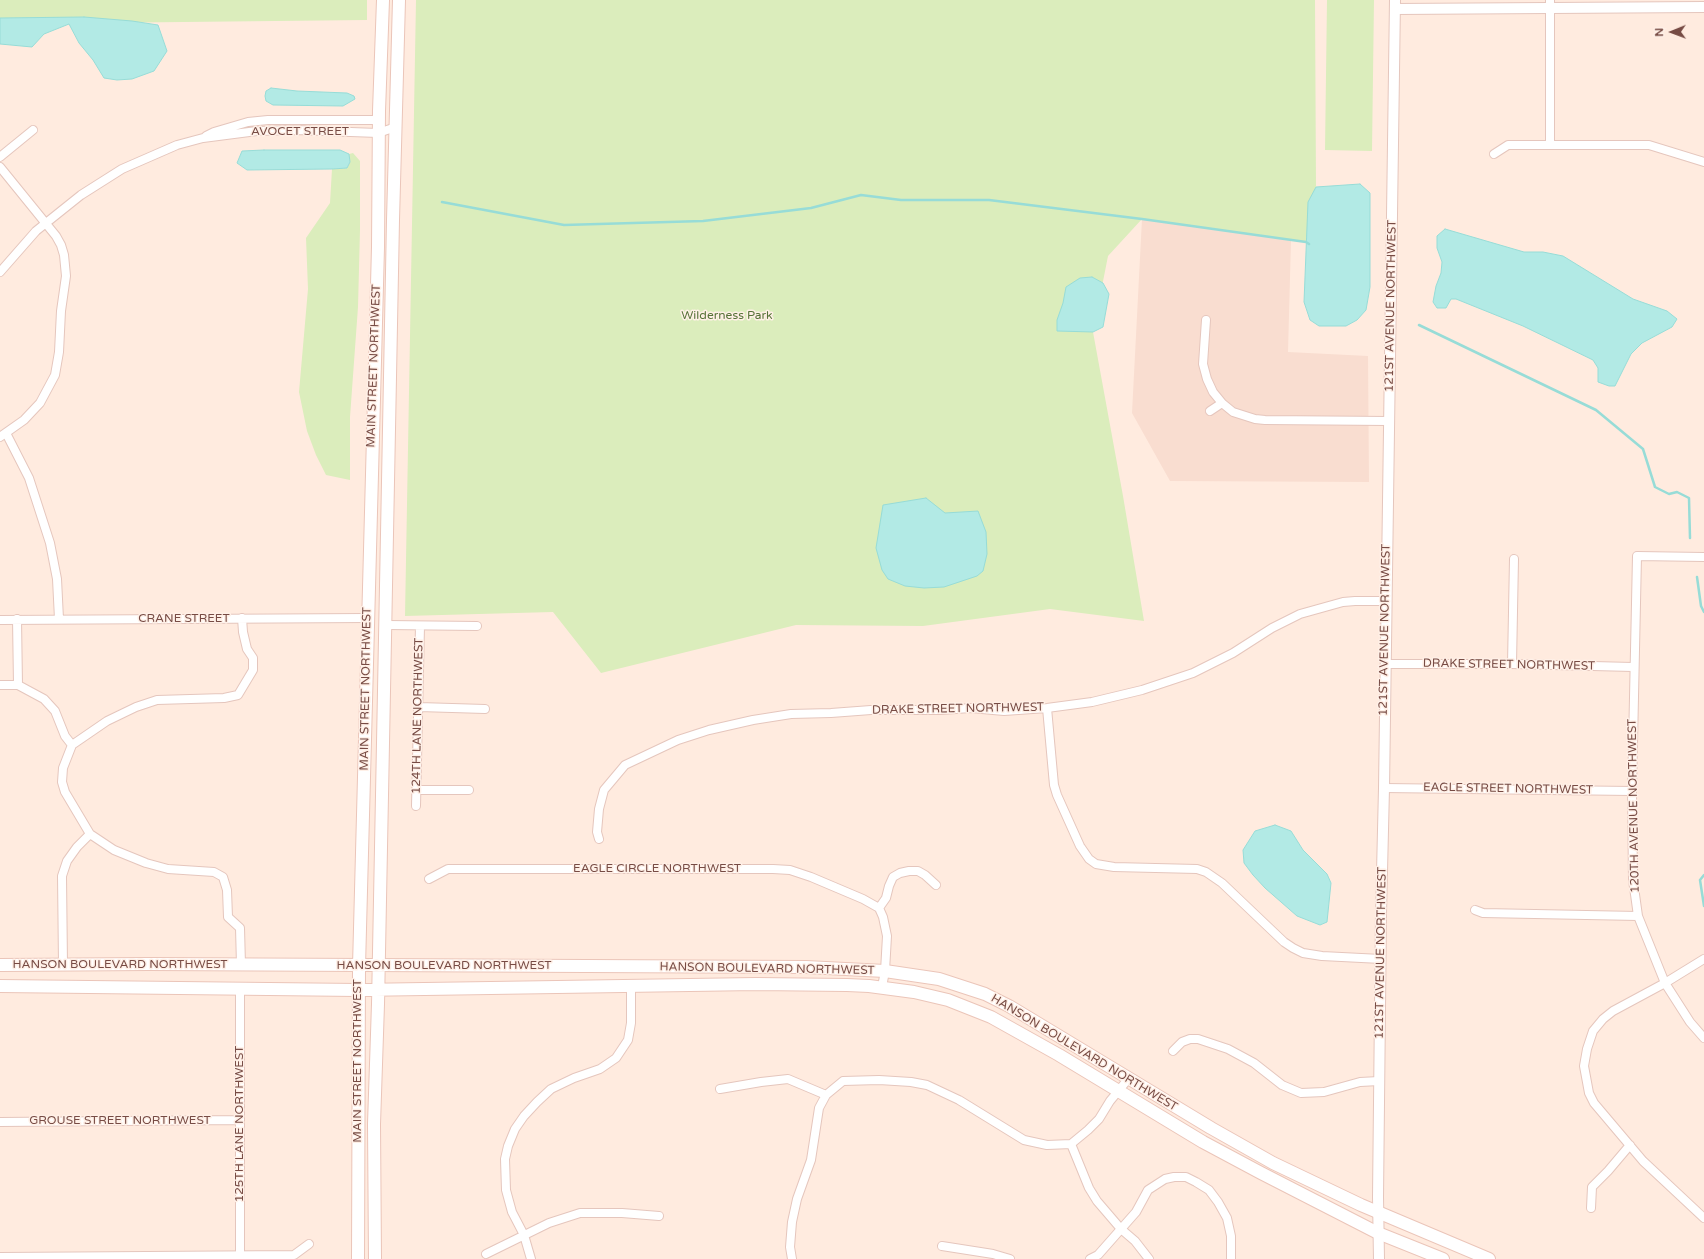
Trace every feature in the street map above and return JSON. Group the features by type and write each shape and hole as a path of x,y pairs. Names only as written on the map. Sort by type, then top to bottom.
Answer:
{"main road":[{"name":"MAIN STREET NORTHWEST","path":"358,1259 358,990 378,247 383,0"},
{"name":"MAIN STREET NORTHWEST","path":"376,1259 374,1124 379,965 393,220 399,0"},
{"name":"MAIN STREET NORTHWEST","path":"380,128 388,143 387,206 393,220"},
{"name":"HANSON BOULEVARD NORTHWEST","path":"0,965 241,964 359,966 806,967 885,972 939,979 985,994 1008,1006 1211,1128 1273,1163 1378,1212 1490,1259"},
{"name":"HANSON BOULEVARD NORTHWEST","path":"0,986 358,990 756,984 847,985 882,987 914,992 948,1000 986,1015 1059,1055 1203,1142 1261,1174 1378,1233 1443,1259"}],"street":[{"path":"1395,5 1704,7"},
{"name":"121ST AVENUE NORTHWEST","path":"1379,1259 1379,1081 1395,5"},
{"path":"1550,5 1550,144"},
{"name":"AVOCET STREET","path":"204,138 214,132 255,121 288,119 380,128"},
{"name":"AVOCET STREET","path":"0,272 36,231 81,195 122,169 162,151 204,138 257,131 396,127"},
{"path":"0,157 34,130"},
{"path":"1494,154 1508,145 1649,145 1704,162"},
{"path":"0,167 46,223 61,244 66,265 61,311 59,352 55,375 40,403 24,420 3,435 29,478 50,543 57,579 59,619"},
{"path":"1206,320 1203,364 1207,379 1213,392 1222,403 1233,412 1260,419 1389,421"},
{"path":"1210,411 1222,403"},
{"name":"120TH AVENUE NORTHWEST","path":"1704,557 1637,556 1633,666 1632,791 1632,880 1638,916 1665,983 1690,1022 1704,1038"},
{"path":"1512,664 1514,559"},
{"name":"DRAKE STREET NORTHWEST","path":"599,839 597,832 599,809 604,790 625,765 678,740 709,730 753,720 790,714 871,710 941,710 971,708 1004,710 1047,708 1099,700 1142,690 1193,673 1233,653 1284,622 1315,609 1355,601 1386,601"},
{"path":"241,964 240,928 228,917 227,890 223,877 214,872 168,868 146,863 114,850 90,834 65,792 62,782 63,768 72,745 107,722 136,707 157,700 224,698 238,695 253,670 253,658 247,649 243,632 242,618"},
{"name":"CRANE STREET","path":"0,620 368,618"},
{"path":"17,620 18,685"},
{"path":"386,625 477,626"},
{"name":"124TH LANE NORTHWEST","path":"416,806 420,626"},
{"name":"DRAKE STREET NORTHWEST","path":"1385,664 1633,666"},
{"path":"0,685 18,685 44,699 55,711 65,736 72,745"},
{"path":"419,707 485,709"},
{"path":"1047,708 1054,784 1057,795 1080,846 1089,859 1096,864 1114,867 1197,868 1206,872 1222,884 1284,942 1303,953 1322,956 1381,959"},
{"name":"EAGLE STREET NORTHWEST","path":"1384,788 1632,791"},
{"path":"417,790 469,790"},
{"path":"63,965 62,876 67,862 77,847 90,834"},
{"name":"EAGLE CIRCLE NORTHWEST","path":"429,878 448,869 790,870 811,877 867,901 879,908"},
{"path":"882,987 885,972 886,936 883,917 879,908 886,898 888,886 893,878 900,872 918,871 936,885"},
{"path":"1474,910 1483,913 1638,916"},
{"path":"1704,959 1665,983 1613,1011 1603,1019 1594,1031 1587,1049 1584,1066 1590,1094 1594,1103 1643,1161 1704,1218"},
{"path":"531,1259 524,1235 512,1212 506,1190 505,1158 515,1129 537,1102 551,1089 574,1078 600,1069 616,1058 628,1040 631,1023 631,986"},
{"name":"125TH LANE NORTHWEST","path":"240,988 240,1257"},
{"path":"1173,1051 1182,1042 1190,1040 1198,1040 1228,1049 1254,1063 1282,1085 1301,1093 1318,1093 1360,1082 1379,1081"},
{"path":"792,1259 790,1247 792,1222 797,1199 811,1160 819,1108 826,1095 843,1081 879,1080 921,1084 959,1100 1024,1140 1047,1145 1071,1144 1099,1119 1110,1101 1129,1078"},
{"path":"720,1089 788,1079 826,1095"},
{"name":"GROUSE STREET NORTHWEST","path":"0,1122 240,1120"},
{"path":"1071,1144 1089,1188 1097,1201 1135,1241 1149,1259"},
{"path":"1591,1208 1592,1187 1630,1145"},
{"path":"1090,1259 1098,1255 1136,1212 1148,1190 1165,1180 1174,1177 1186,1178 1196,1182 1209,1190 1218,1202 1227,1218 1231,1236 1231,1259"},
{"path":"486,1254 549,1223 580,1213 622,1213 659,1216"},
{"path":"0,1257 240,1257 294,1255 309,1244"},
{"path":"942,1246 993,1254 1010,1259"}],"shaded area":[{"path":"1142,219 1291,240 1288,352 1368,356 1369,482 1170,481 1132,413"}],"green space":[{"path":"0,0 367,0 367,20 0,24"},
{"name":"Wilderness Park","path":"416,0 1315,0 1316,187 1306,242 1142,219 1108,256 1093,332 1144,621 1050,609 923,626 796,625 601,673 553,612 405,616"},
{"path":"1327,0 1374,0 1372,151 1325,150"},
{"path":"353,153 360,161 360,230 358,307 350,417 350,480 326,475 316,455 307,431 299,392 308,289 306,238 330,203 332,169 347,168 350,162 349,154"}],"water":[{"path":"84,17 158,25 167,51 154,71 132,79 117,80 104,78 93,60 79,43 69,24 44,34 32,47 0,44 0,18"},
{"path":"271,88 297,91 347,93 354,96 355,99 343,106 273,105 266,101 265,96 266,91"},
{"path":"340,150 349,154 350,162 347,168 247,170 237,163 242,151"},
{"path":"1360,184 1370,193 1370,287 1366,310 1357,320 1346,326 1319,326 1310,320 1304,302 1308,202 1316,187"},
{"path":"1445,229 1524,252 1543,252 1563,256 1633,299 1667,311 1677,319 1672,327 1642,343 1631,354 1615,386 1609,386 1598,382 1598,368 1593,360 1523,326 1456,299 1451,299 1446,308 1437,308 1433,302 1436,286 1441,273 1442,262 1437,248 1437,236"},
{"path":"1092,277 1103,283 1109,294 1103,327 1093,332 1057,331 1057,320 1063,303 1066,287 1080,278"},
{"path":"926,498 945,513 978,511 986,532 987,554 983,571 977,576 944,587 924,588 905,586 888,579 882,570 876,548 883,505"},
{"path":"1275,825 1291,831 1303,850 1327,874 1331,883 1327,922 1320,925 1297,916 1265,888 1244,863 1243,850 1255,831"}],"waterway":[{"path":"442,202 564,225 703,221 811,208 861,195 901,200 989,200 1142,219 1306,242 1309,244"},
{"path":"1419,325 1596,410 1643,449 1655,487 1669,494 1677,492 1689,498 1690,538"},
{"path":"1697,577 1701,606 1704,612"},
{"path":"1704,875 1700,880 1704,906"}]}
